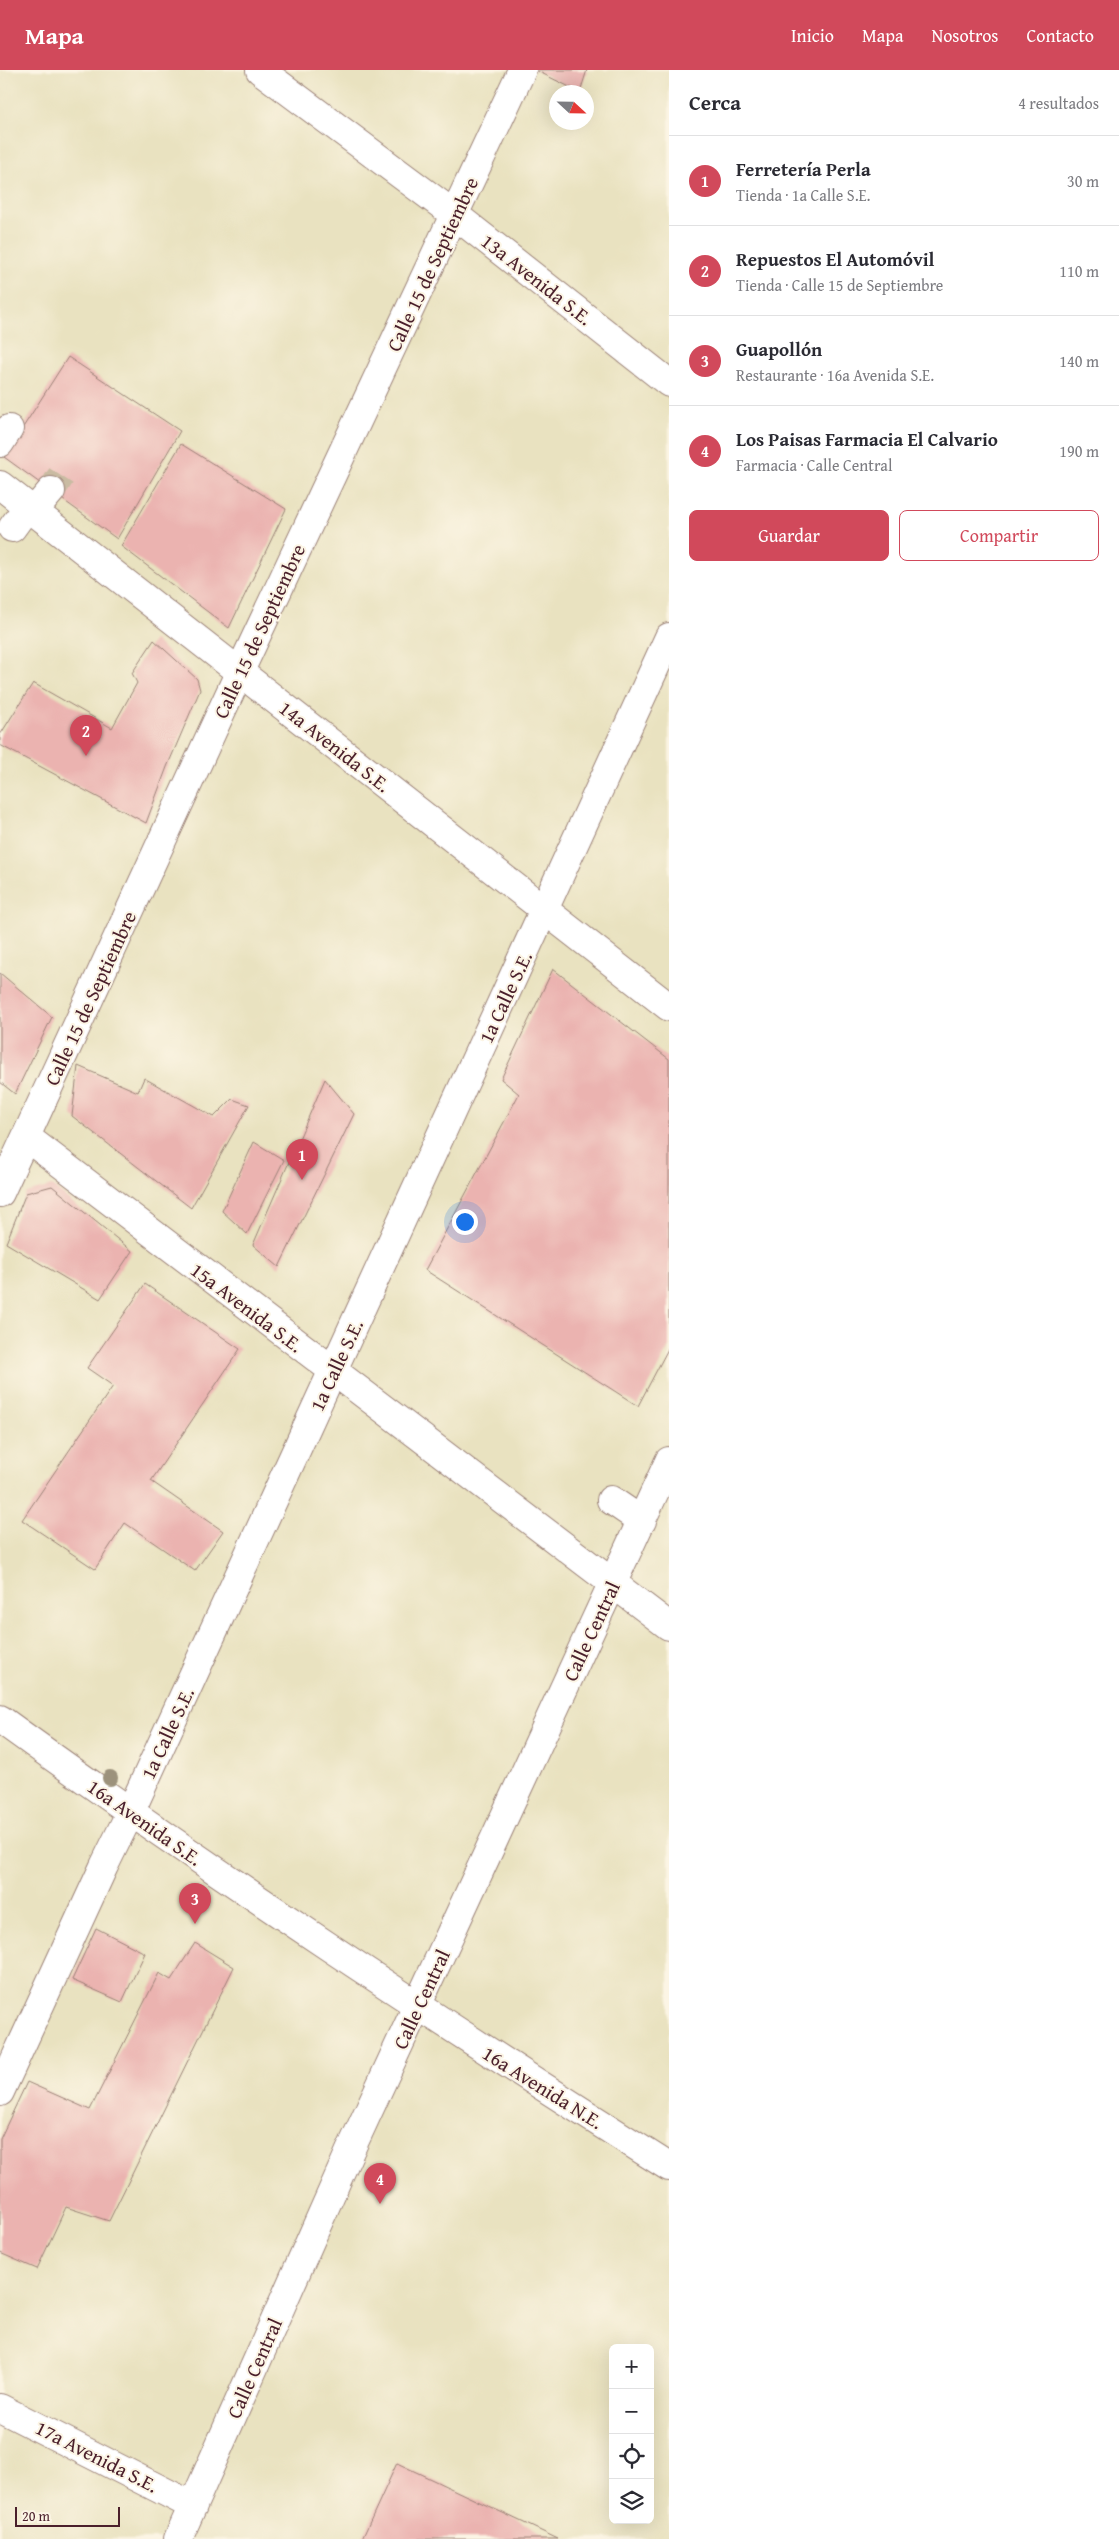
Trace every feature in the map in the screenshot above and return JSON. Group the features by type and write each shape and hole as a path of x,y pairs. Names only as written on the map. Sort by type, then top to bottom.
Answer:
{"street":[{"name":"13a Avenida S.E.","path":"260,70 455,215 669,383"},
{"name":"Calle 15 de Septiembre","path":"0,1193 240,671 522,70"},
{"name":"14a Avenida S.E.","path":"0,485 240,671 388,799 545,910 669,1007"},
{"path":"12,528 51,491"},
{"name":"1a Calle S.E.","path":"0,2092 104,1866 130,1814 669,637"},
{"name":"15a Avenida S.E.","path":"26,1137 669,1626"},
{"name":"Calle Central","path":"178,2539 350,2151 669,1461"},
{"path":"611,1500 642,1521"},
{"name":"16a Avenida S.E.","path":"0,1719 130,1814 417,2006"},
{"name":"16a Avenida N.E.","path":"417,2006 668,2166"},
{"name":"17a Avenida S.E.","path":"0,2408 193,2506"}],"building":[{"path":"535,70 587,70 582,85 566,85"},
{"path":"68,357 180,431 117,539 4,457"},
{"path":"181,444 286,509 229,628 121,546"},
{"path":"154,640 197,679 200,690 167,767 146,823 0,745 0,735 33,683 112,728 137,683 132,673"},
{"path":"553,969 669,1059 669,1347 638,1406 425,1270 519,1094 501,1079"},
{"path":"0,973 52,1017 15,1094 0,1082"},
{"path":"78,1066 138,1092 144,1078 214,1117 232,1099 249,1105 191,1208 72,1116"},
{"path":"325,1079 354,1114 279,1267 253,1245"},
{"path":"254,1142 284,1160 247,1234 222,1211"},
{"path":"52,1186 132,1251 100,1299 6,1243 26,1193"},
{"path":"145,1284 240,1349 151,1481 223,1531 195,1571 125,1523 95,1569 22,1520 113,1386 87,1368"},
{"path":"96,1928 145,1953 122,2002 72,1980"},
{"path":"195,1943 234,1967 109,2221 66,2207 37,2269 0,2253 0,2139 27,2082 90,2110 159,1973 171,1980"},
{"path":"397,2463 558,2539 362,2539"}],"tunnel":[{"path":"51,491 61,476"}],"place":[{"name":"Repuestos El Automóvil","path":"86,756"},
{"name":"Ferretería Perla","path":"302,1180"},
{"name":"Guapollón","path":"195,1924"},
{"name":"Los Paisas Farmacia El Calvario","path":"380,2204"}]}
